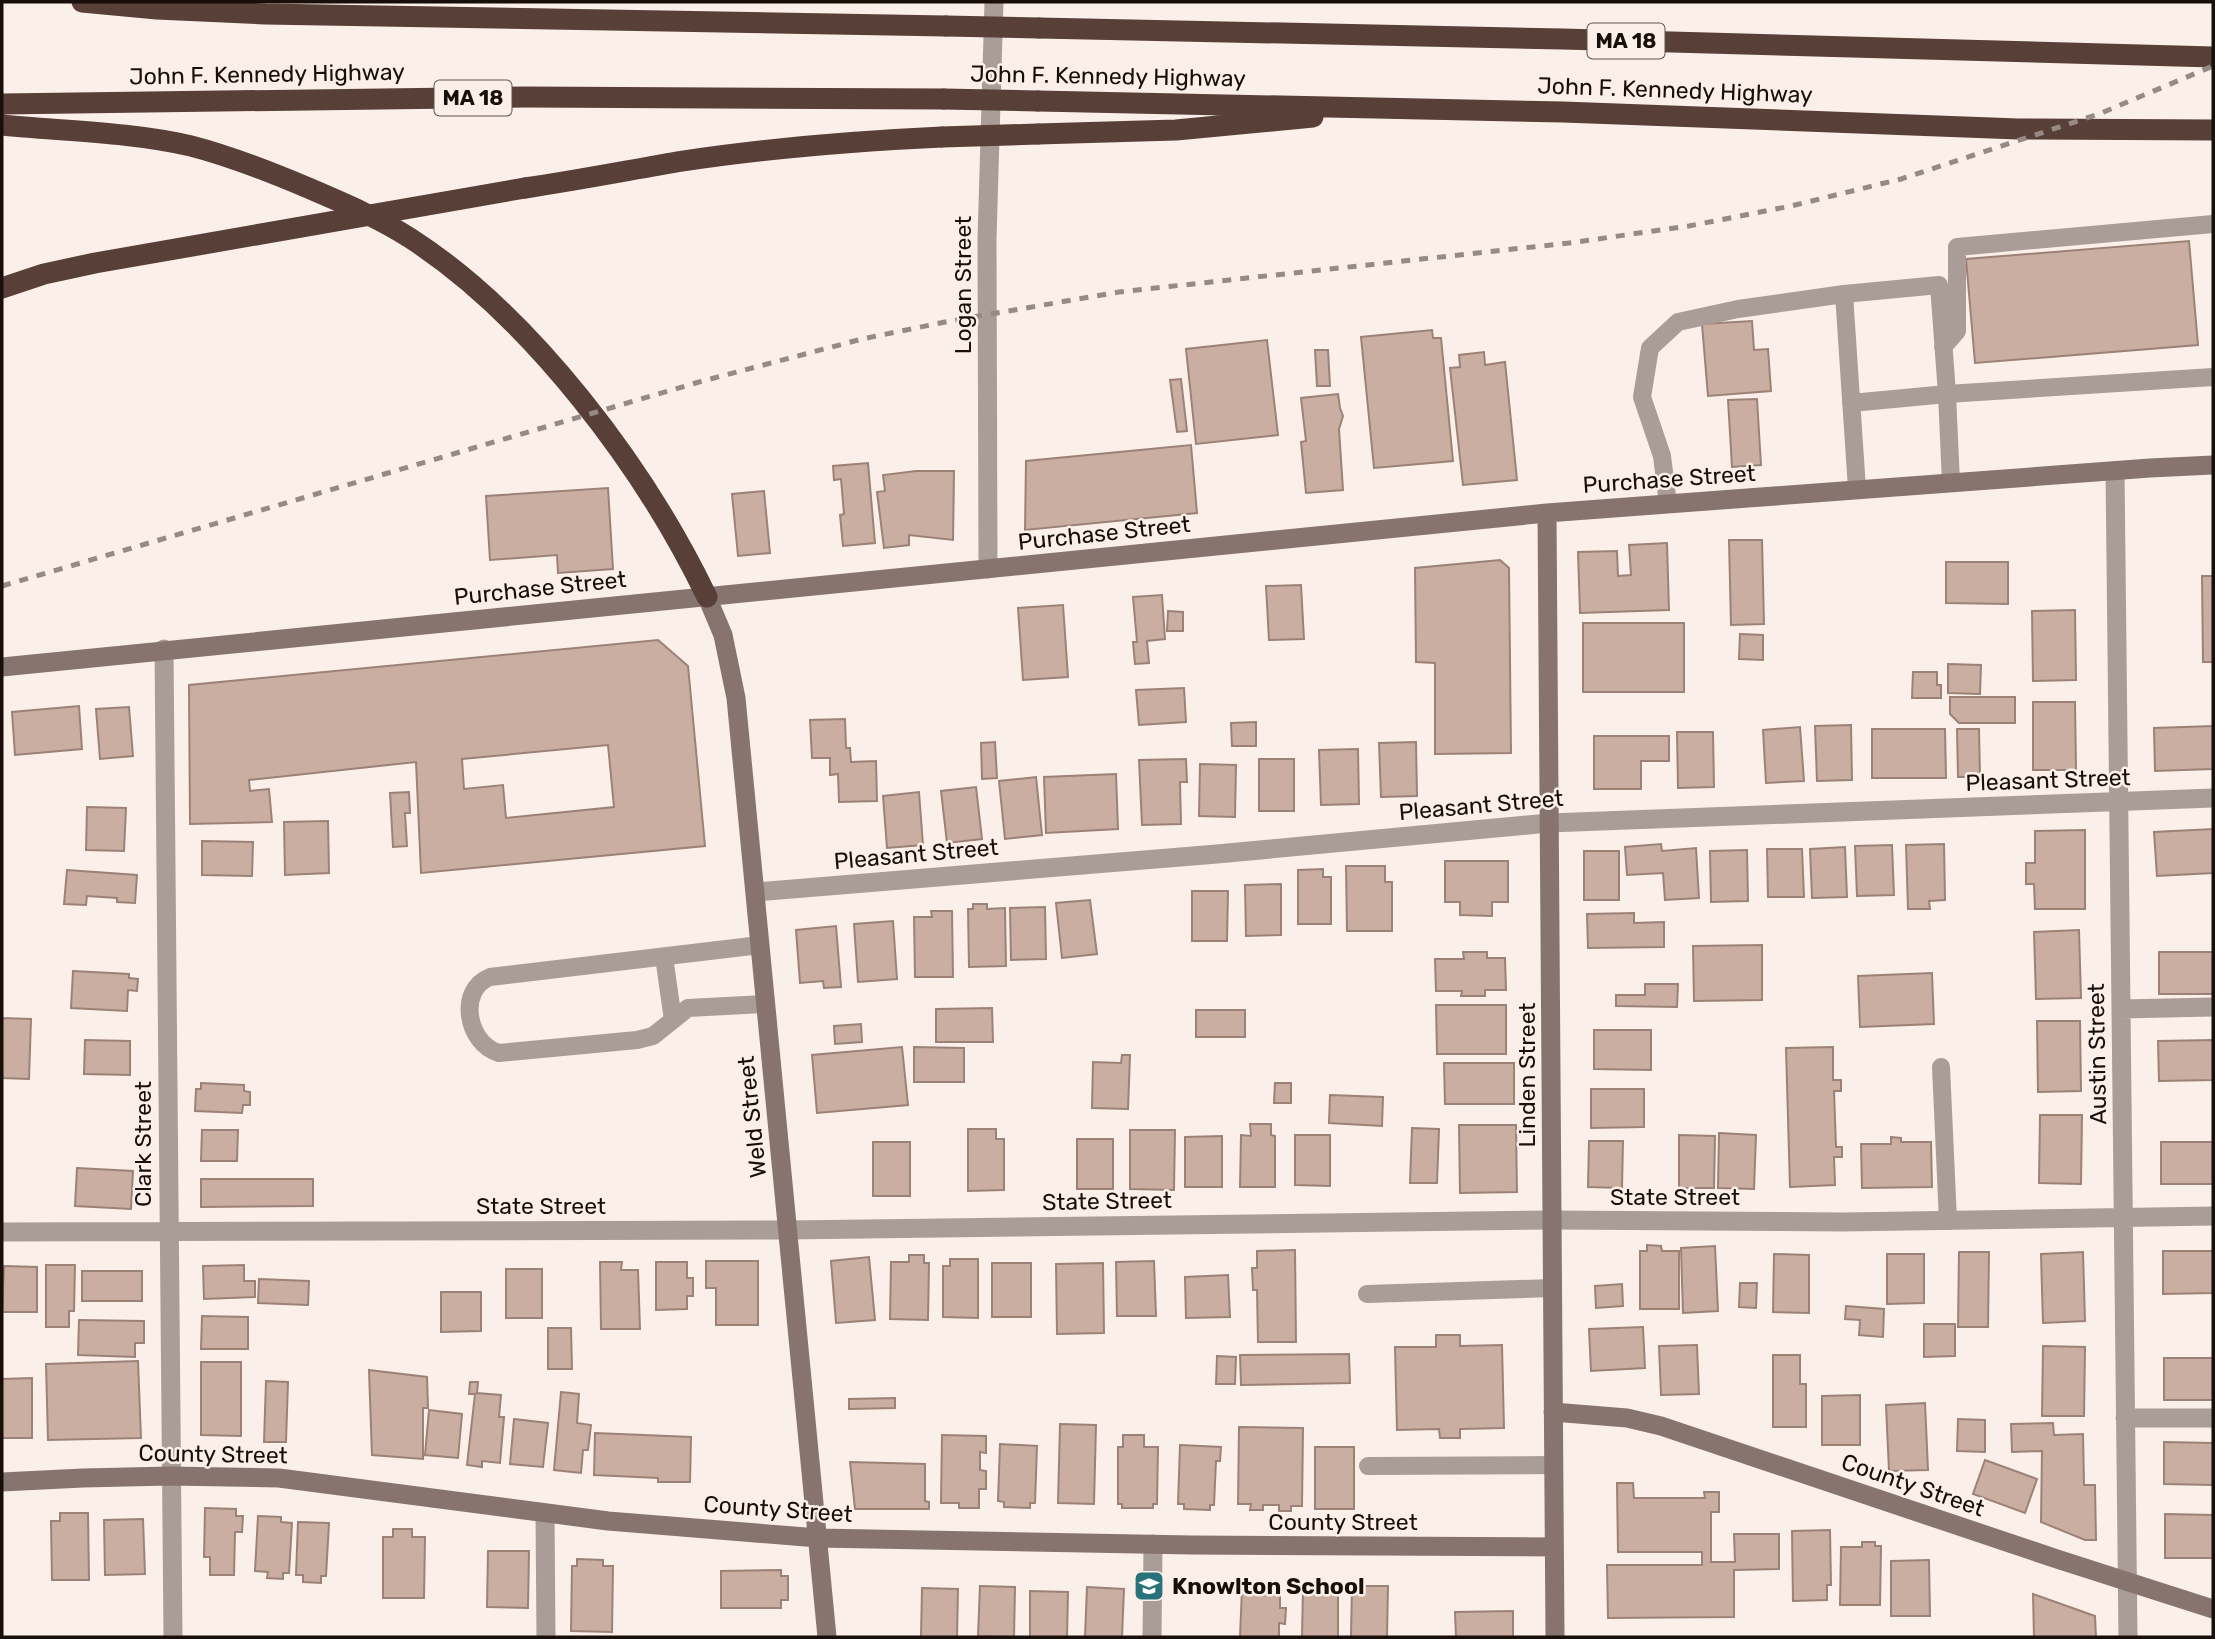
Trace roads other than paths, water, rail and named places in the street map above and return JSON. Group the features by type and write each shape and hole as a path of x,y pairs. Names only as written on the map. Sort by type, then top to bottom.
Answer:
{"highway":[{"name":"John F. Kennedy Highway","path":"82,2 211,13 1549,39 2213,57"},
{"path":"330,2 429,17"},
{"name":"John F. Kennedy Highway","path":"2,104 539,97 944,99 1603,113 2018,128 2213,130"},
{"path":"2,288 44,274 95,263 525,188 749,153 943,137 1234,126 1398,108"},
{"path":"2,125 147,139 193,147 251,165 332,198 410,238 484,296 556,370 642,482 708,597"}],"main road":[{"name":"Purchase Street","path":"2,667 1547,513 2213,465"},
{"name":"Linden Street","path":"1547,513 1555,1637"},
{"name":"Weld Street","path":"708,597 723,635 736,698 827,1637"},
{"name":"County Street","path":"1553,1412 1628,1418 1661,1426 2213,1609"},
{"name":"County Street","path":"2,1482 170,1476 244,1476 303,1480 545,1513 681,1528 818,1538 1554,1548"}],"street":[{"name":"Logan Street","path":"988,569 987,239 994,2"},
{"name":"Austin Street","path":"2115,471 2128,1637"},
{"name":"Clark Street","path":"164,649 173,1637"},
{"name":"Pleasant Street","path":"755,892 1217,854 1549,823 2213,798"},
{"path":"2120,1009 2213,1007"},
{"name":"State Street","path":"2,1232 788,1230 1552,1220 1844,1222 2213,1216"},
{"path":"2125,1418 2213,1418"},
{"path":"545,1513 546,1637"},
{"path":"1152,1637 1153,1544"}],"lane":[{"path":"1943,347 1957,331 1957,247 2213,224"},
{"path":"1668,504 1661,456 1642,397 1650,348 1678,322 1738,309 1844,294 1939,285 1951,483"},
{"path":"1844,294 1857,489"},
{"path":"1851,403 2213,377"},
{"path":"760,944 490,977 481,981 474,989 470,1014 477,1039 492,1051 499,1052 637,1040 653,1036 688,1008 766,1004"},
{"path":"664,957 673,1020"},
{"path":"1941,1067 1948,1220"},
{"path":"1367,1294 1553,1288"},
{"path":"1368,1466 1554,1465"}],"railway":[{"path":"2,586 699,382 862,339 1119,292 1569,243 1689,226 1791,206 1901,179 2099,114 2213,66"}],"place":[{"name":"Knowlton School","path":"1149,1586"}]}
